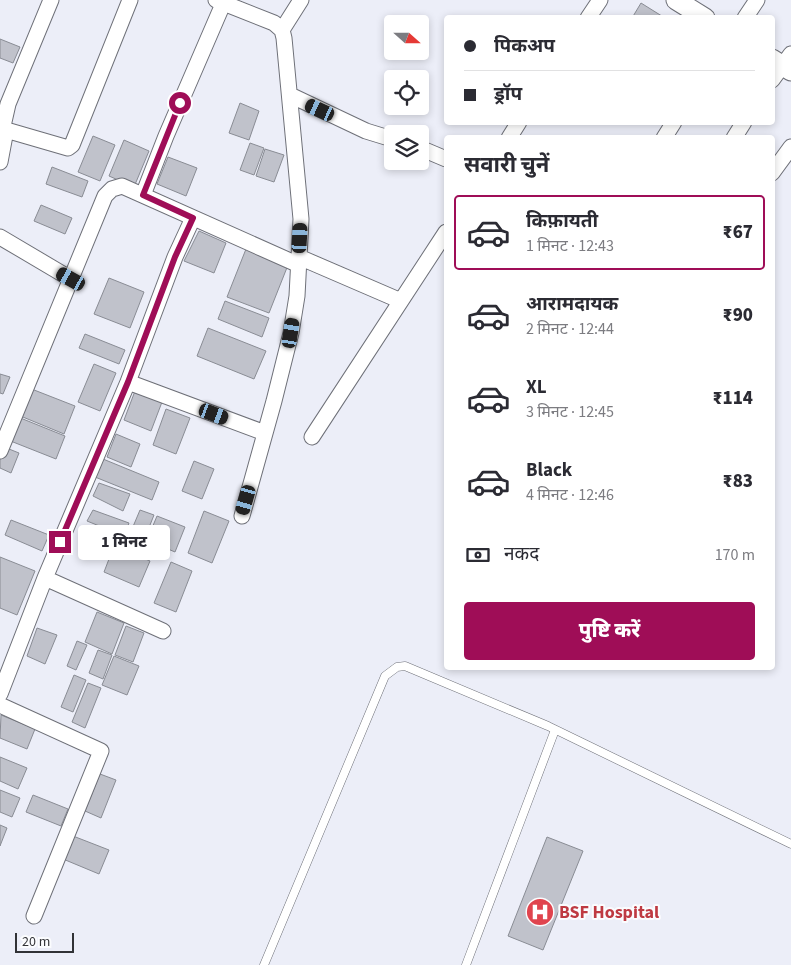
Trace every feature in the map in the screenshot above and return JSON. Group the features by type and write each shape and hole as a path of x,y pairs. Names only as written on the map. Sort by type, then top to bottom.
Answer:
{"street":[{"path":"51,0 4,102 2,126 6,130 66,148 71,147 130,0"},
{"path":"282,30 301,0"},
{"path":"590,15 600,0"},
{"path":"676,0 700,15"},
{"path":"747,15 757,0"},
{"path":"143,195 219,2 274,23 282,30 284,38 301,219 297,296 291,333 266,434 242,516"},
{"path":"290,95 366,131 384,137"},
{"path":"0,162 6,130"},
{"path":"775,169 791,146"},
{"path":"429,152 444,158"},
{"path":"0,451 109,191 117,186 122,186 193,218 401,301"},
{"path":"0,694 45,578 128,382 175,257 193,218"},
{"path":"312,437 444,235"},
{"path":"0,237 71,279"},
{"path":"128,382 266,434"},
{"path":"45,578 163,631"},
{"path":"0,705 101,751 34,916"}],"lane":[{"path":"264,965 385,676 397,667 405,666 555,730 791,844"},
{"path":"466,965 555,730"}],"building":[{"path":"641,3 660,15 634,15"},
{"path":"0,39 20,47 13,63 0,58"},
{"path":"240,103 259,111 249,140 229,133"},
{"path":"93,136 115,145 100,181 78,172"},
{"path":"124,140 149,151 134,187 109,176"},
{"path":"250,143 264,148 254,175 240,170"},
{"path":"265,149 284,155 274,182 256,176"},
{"path":"168,157 197,168 186,196 157,184"},
{"path":"52,167 88,181 82,197 46,184"},
{"path":"41,205 72,218 65,234 34,221"},
{"path":"199,231 226,243 214,273 184,261"},
{"path":"246,249 288,265 269,313 227,297"},
{"path":"109,278 144,292 130,328 94,314"},
{"path":"225,301 269,318 262,337 218,319"},
{"path":"208,328 266,351 254,379 197,356"},
{"path":"85,334 125,350 119,364 79,348"},
{"path":"94,364 116,373 100,411 78,402"},
{"path":"0,374 10,377 3,394 0,393"},
{"path":"29,388 75,406 64,434 18,415"},
{"path":"135,391 162,402 151,431 124,420"},
{"path":"166,409 190,418 176,454 153,445"},
{"path":"18,417 65,436 56,459 8,440"},
{"path":"116,434 140,444 131,467 107,457"},
{"path":"4,447 19,453 11,473 0,468 0,456"},
{"path":"103,459 159,482 152,500 95,477"},
{"path":"194,461 214,469 202,499 182,491"},
{"path":"99,483 130,494 123,511 93,496"},
{"path":"93,510 129,523 124,536 87,521"},
{"path":"140,510 154,515 146,535 132,529"},
{"path":"204,511 229,521 212,563 188,553"},
{"path":"157,516 185,527 175,552 147,540"},
{"path":"11,520 49,535 42,551 5,535"},
{"path":"114,546 150,561 139,587 104,572"},
{"path":"0,557 35,571 17,615 0,608"},
{"path":"171,562 192,571 176,612 154,603"},
{"path":"97,612 124,623 112,654 85,642"},
{"path":"126,626 144,633 133,662 115,655"},
{"path":"37,628 57,635 45,664 27,656"},
{"path":"77,641 87,645 76,670 67,666"},
{"path":"98,650 112,655 103,679 89,673"},
{"path":"114,656 139,666 127,695 102,685"},
{"path":"74,675 86,680 73,712 61,707"},
{"path":"88,683 101,688 85,728 72,722"},
{"path":"1,715 35,729 27,749 0,738"},
{"path":"0,757 27,768 18,789 0,781"},
{"path":"100,774 116,780 101,818 85,811"},
{"path":"0,790 20,798 12,817 0,812"},
{"path":"33,795 68,809 61,826 26,812"},
{"path":"0,825 7,828 0,846"},
{"path":"73,836 109,850 99,874 63,859"},
{"path":"547,837 583,851 543,950 508,936"}],"place":[{"name":"BSF Hospital","path":"540,912"}],"route":[{"path":"60,542 128,382 175,257 193,218 143,195 180,103"}]}
